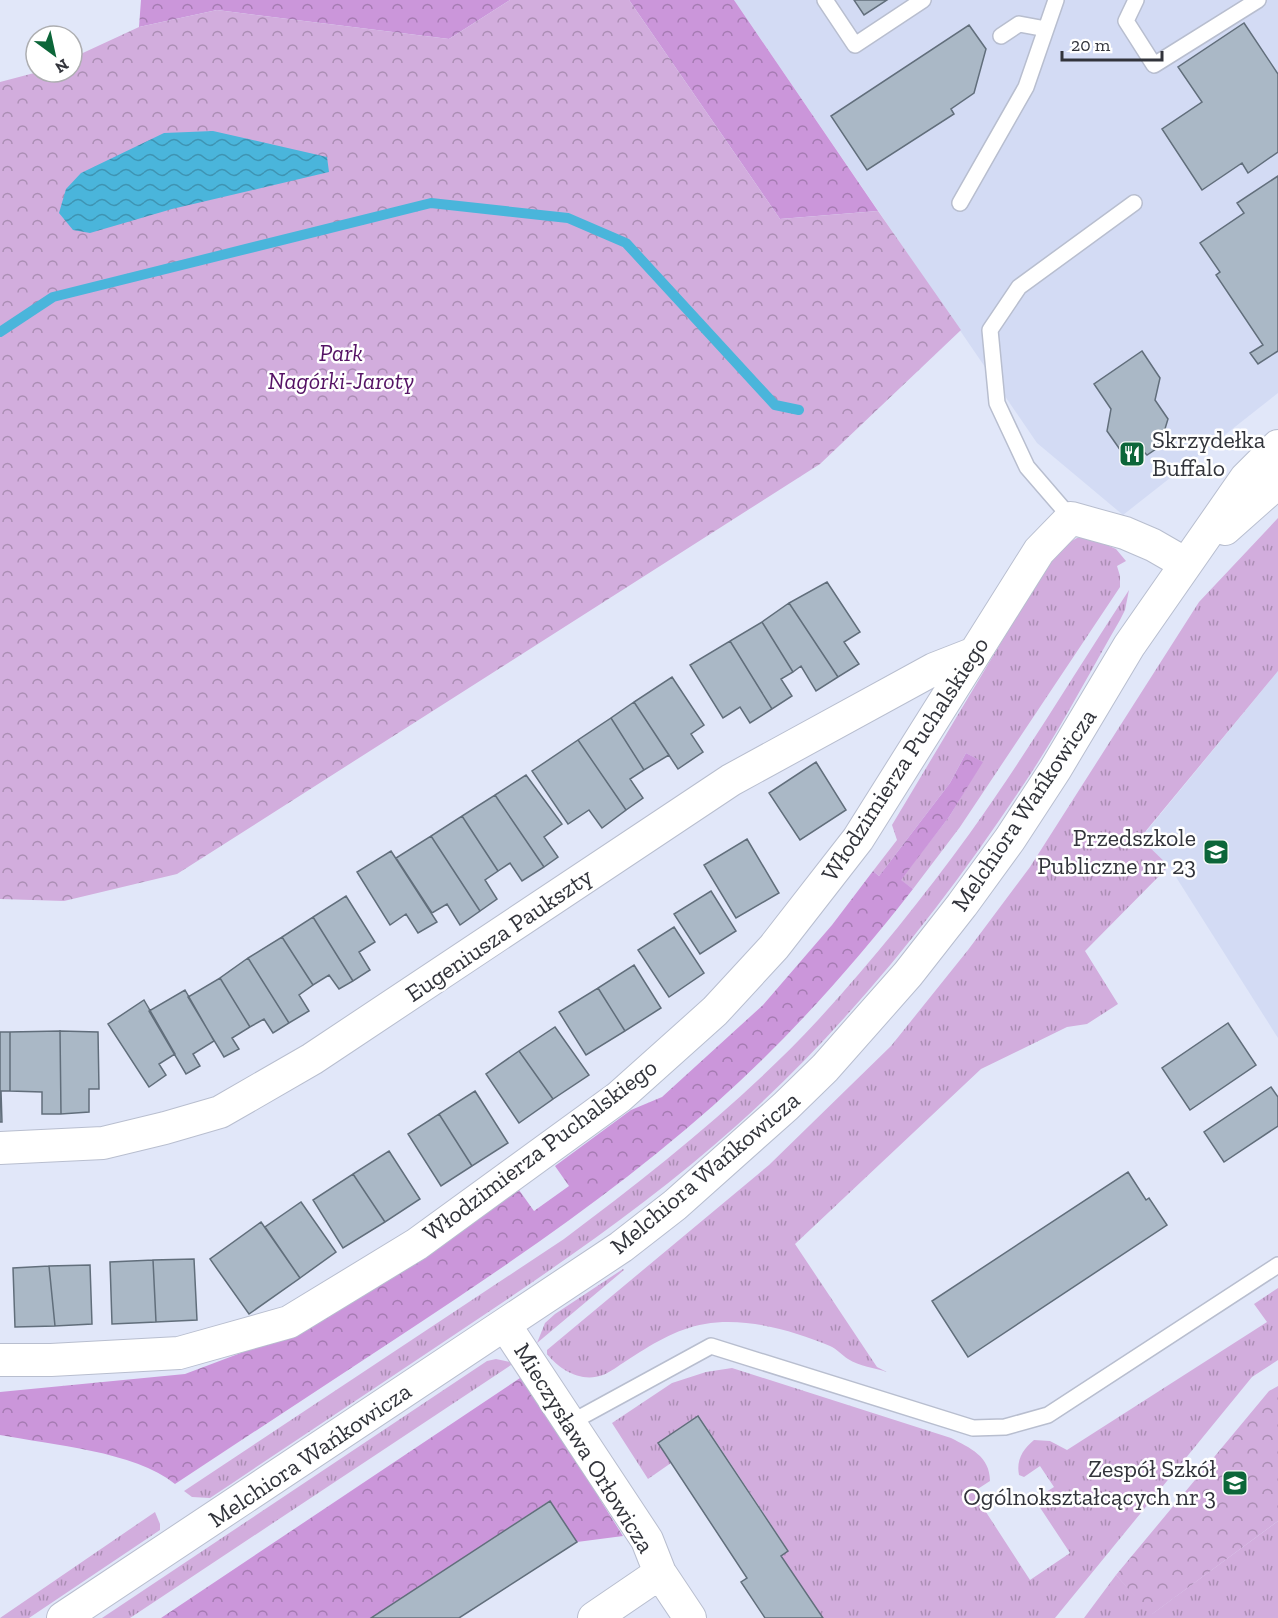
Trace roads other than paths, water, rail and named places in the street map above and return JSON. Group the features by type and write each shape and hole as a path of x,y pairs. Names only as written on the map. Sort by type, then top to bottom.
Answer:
{"street":[{"name":"Melchiora Wańkowicza","path":"63,1618 621,1247 675,1205 786,1106 862,1028 949,923 1010,839 1056,770 1129,646 1246,478 1278,446"},
{"name":"Melchiora Wańkowicza","path":"1186,564 1278,482"},
{"path":"1071,518 1125,533 1153,545 1186,564"},
{"name":"Włodzimierza Puchalskiego","path":"0,1360 51,1360 179,1353 289,1322 427,1237 619,1097 715,1011 774,947 858,839 1039,550 1071,518"},
{"name":"Eugeniusza Paukszty","path":"0,1148 103,1143 220,1112 312,1059 731,780 934,669 975,652"},
{"name":"Mieczysława Orłowicza","path":"505,1325 646,1540 660,1573 690,1618"},
{"name":"Mieczysława Orłowicza","path":"594,1618 660,1573"}],"lane":[{"path":"825,0 855,45 923,0"},
{"path":"960,203 1026,87 1056,0"},
{"path":"1136,0 1126,21 1154,65 1258,0"},
{"path":"1001,36 1019,24 1046,29"},
{"path":"1071,518 1027,467 997,403 990,330 1019,287 1134,204"},
{"path":"570,1422 711,1346 973,1428 1005,1427 1048,1415 1278,1265"}],"water":[{"path":"213,131 327,157 329,172 172,209 90,233 73,230 59,213 66,189 81,173 164,133"}],"waterway":[{"path":"0,332 53,297 431,203 568,218 626,243 775,405 799,410"}],"place":[{"name":"Skrzydełka Buffalo","path":"1132,454"},
{"name":"Przedszkole Publiczne nr 23","path":"1216,852"},
{"name":"Zespół Szkół Ogólnokształcących nr 3","path":"1235,1483"}],"park label":[{"name":"Park Nagórki-Jaroty","path":"341,367"}]}
